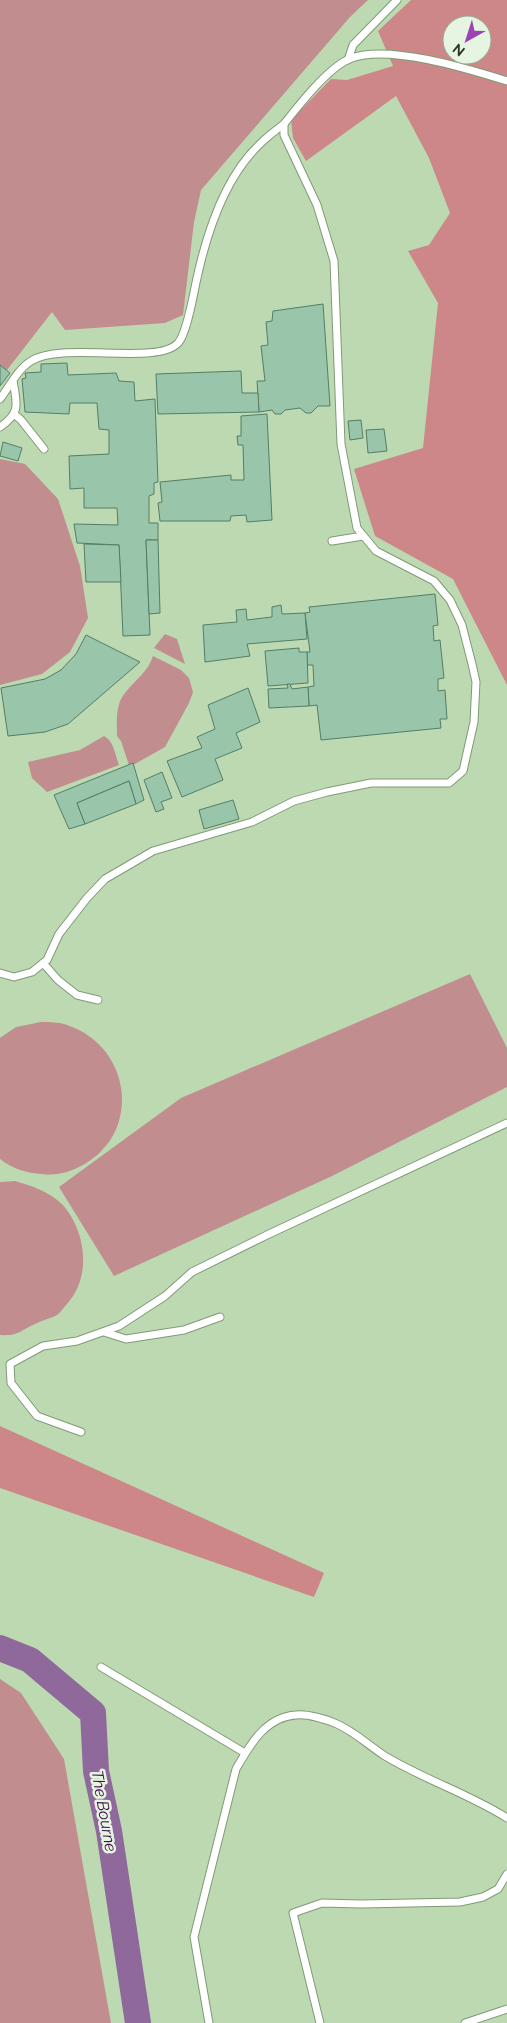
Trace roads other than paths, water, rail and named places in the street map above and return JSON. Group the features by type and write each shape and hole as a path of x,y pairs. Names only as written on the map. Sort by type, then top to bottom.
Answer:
{"lane":[{"path":"348,60 353,45 397,0"},
{"path":"0,399 30,361 47,354 151,353 170,350 180,342 193,301 205,242 222,201 240,169 254,150 284,124 329,73 348,60 379,54 420,58 465,68 507,81"},
{"path":"0,973 14,977 32,972 43,963 52,950 59,934 87,898 105,879 153,851 252,822 294,801 327,792 371,783 449,783 463,771 474,722 476,682 462,625 450,600 434,582 376,551 357,528 341,444 334,261 317,206 284,135 284,124"},
{"path":"0,427 10,421 17,409 13,381"},
{"path":"14,414 44,449"},
{"path":"332,541 362,536"},
{"path":"43,963 58,980 77,995 98,1000"},
{"path":"81,1432 37,1416 11,1383 10,1364 43,1346 77,1341 119,1326 164,1296 192,1272 507,1123"},
{"path":"103,1332 126,1340 184,1330 220,1317"},
{"path":"101,1666 246,1753"},
{"path":"209,2023 194,1937 236,1769 265,1727 279,1719 296,1715 335,1723 348,1729 385,1756 507,1818"},
{"path":"320,2023 293,1913 322,1902 361,1904 460,1902 484,1897 498,1889 507,1874"},
{"path":"465,2023 507,2009"}],"waterway":[{"name":"The Bourne","path":"0,1648 30,1660 93,1713 96,1771 109,1831 138,2023"}]}
